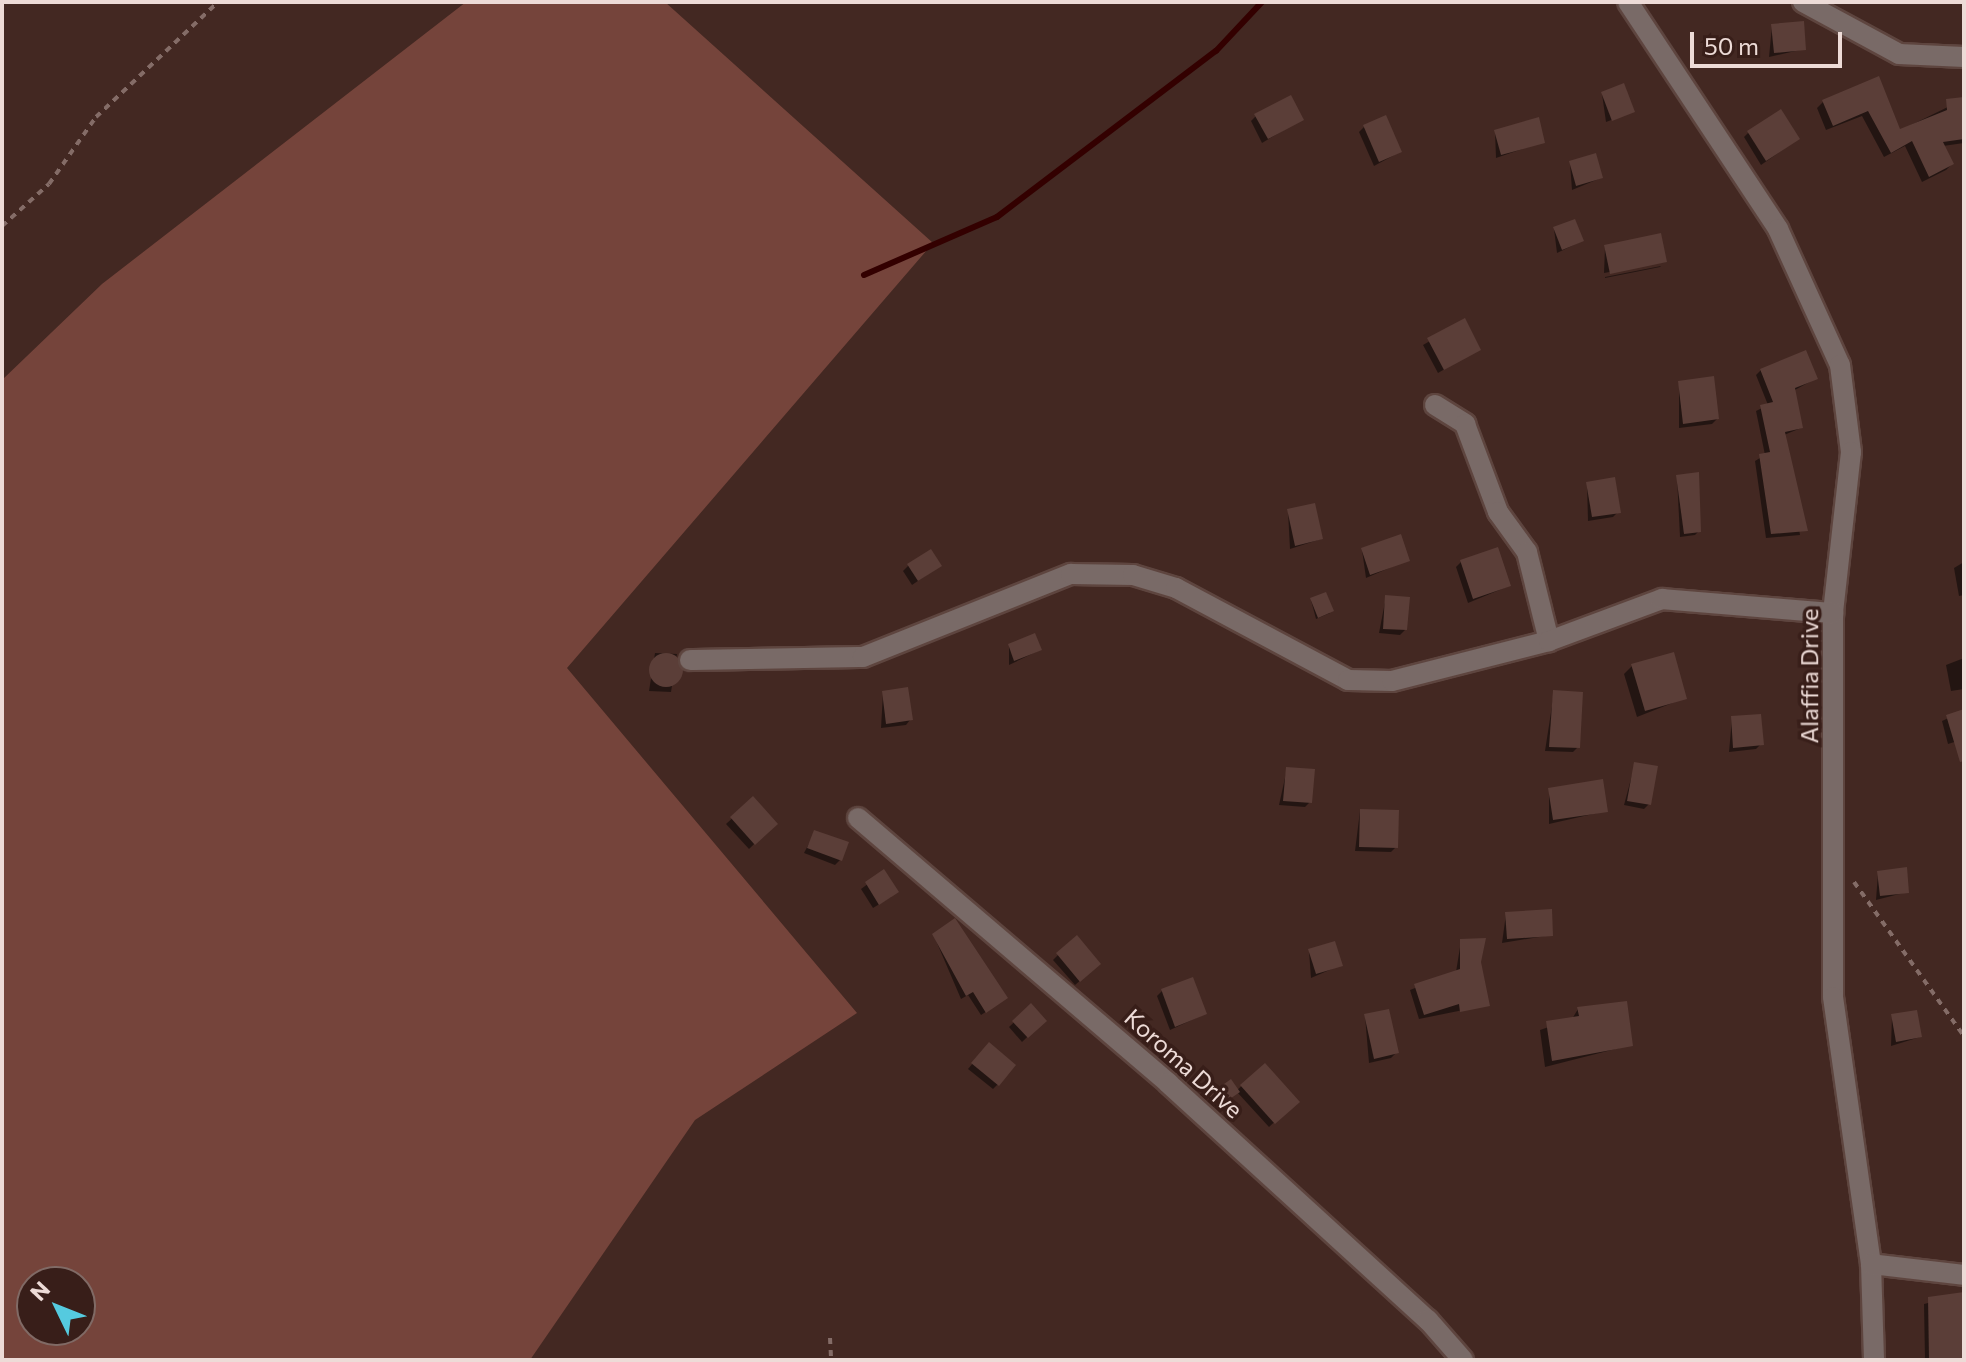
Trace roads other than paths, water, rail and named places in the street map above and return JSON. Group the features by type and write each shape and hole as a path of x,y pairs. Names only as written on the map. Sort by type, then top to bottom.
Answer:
{"street":[{"name":"Alaffia Drive","path":"1628,2 1778,229 1840,365 1851,452 1833,613 1833,997 1871,1264 1874,1360"},
{"path":"1803,2 1899,54 1964,57"},
{"path":"1435,405 1465,424 1498,512 1527,552 1549,641"},
{"path":"690,660 863,657 1071,574 1133,575 1176,588 1348,680 1392,681 1549,641 1662,599 1833,613"},
{"name":"Koroma Drive","path":"858,818 1168,1083 1428,1320 1463,1360"},
{"path":"1871,1264 1964,1275"}],"waterway":[{"path":"864,275 997,217 1216,51 1262,2"}]}
